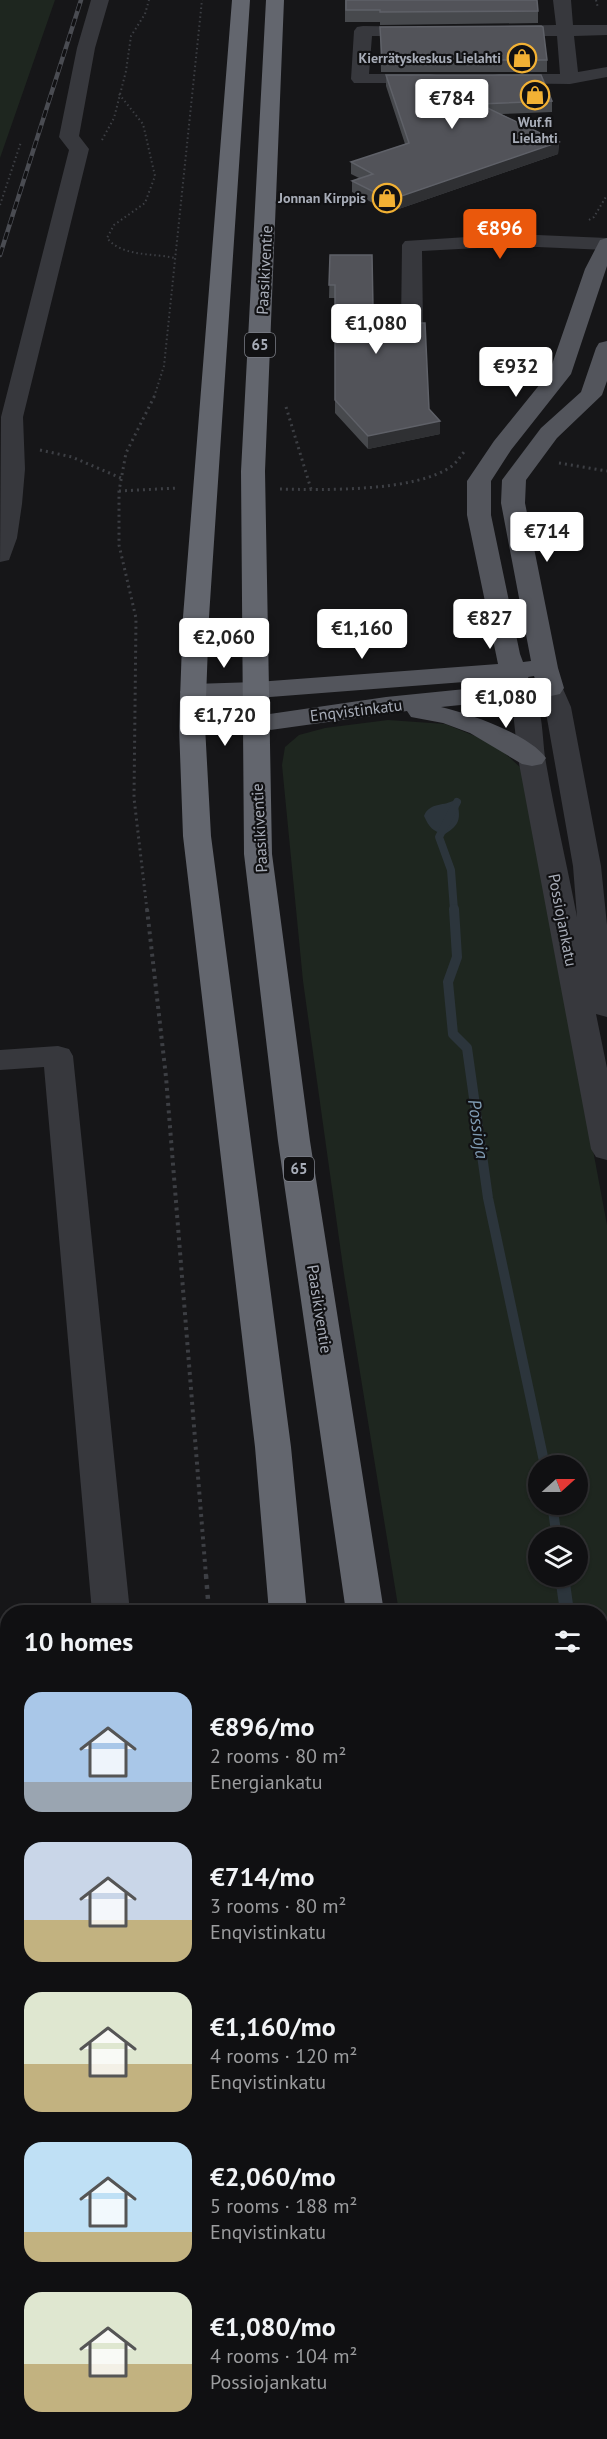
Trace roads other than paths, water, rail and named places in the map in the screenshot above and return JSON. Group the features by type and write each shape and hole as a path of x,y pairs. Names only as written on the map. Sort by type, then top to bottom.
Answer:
{"highway":[{"path":"241,0 196,617 193,709 197,836 273,1447 287,1605"},
{"name":"Paasikiventie","path":"275,0 253,471 258,854 294,1141 364,1605"}],"main road":[{"path":"516,681 499,619 479,515 479,481 502,446 560,374 596,269 607,244"},
{"path":"548,678 513,503 514,480 549,433 591,395 607,348"},
{"name":"Enqvistinkatu","path":"193,709 257,690 548,678"},
{"name":"Enqvistinkatu","path":"193,709 256,724 386,705 516,681"},
{"path":"386,705 447,715 491,731 532,758"}],"street":[{"path":"0,555 13,487 15,447 12,417 79,149 69,137 86,48 100,0"},
{"path":"562,0 570,79"},
{"path":"482,31 607,30"},
{"path":"447,31 363,31 360,79 453,79"},
{"path":"477,79 570,79 607,72"},
{"path":"412,326 412,245 514,240 607,244"},
{"name":"Possiojankatu","path":"548,678 558,708 587,866 594,943 607,1007"},
{"name":"Possiojankatu","path":"516,681 526,712 532,758 607,1149"},
{"path":"0,1060 58,1056 110,1605"}],"waterway":[{"name":"Possioja","path":"454,910 451,870 439,837 457,802"},
{"name":"Possioja","path":"454,909 457,957 448,982 453,1034 467,1048 488,1198 543,1455"},
{"name":"Possioja","path":"554,1515 555,1527"},
{"name":"Possioja","path":"564,1587 566,1605"}],"railway":[{"path":"0,255 81,0"}],"place":[{"name":"Kierrätyskeskus Lielahti","path":"522,58"},
{"name":"Wuf.fi Lielahti","path":"535,95"},
{"name":"Jonnan Kirppis","path":"387,198"}]}
